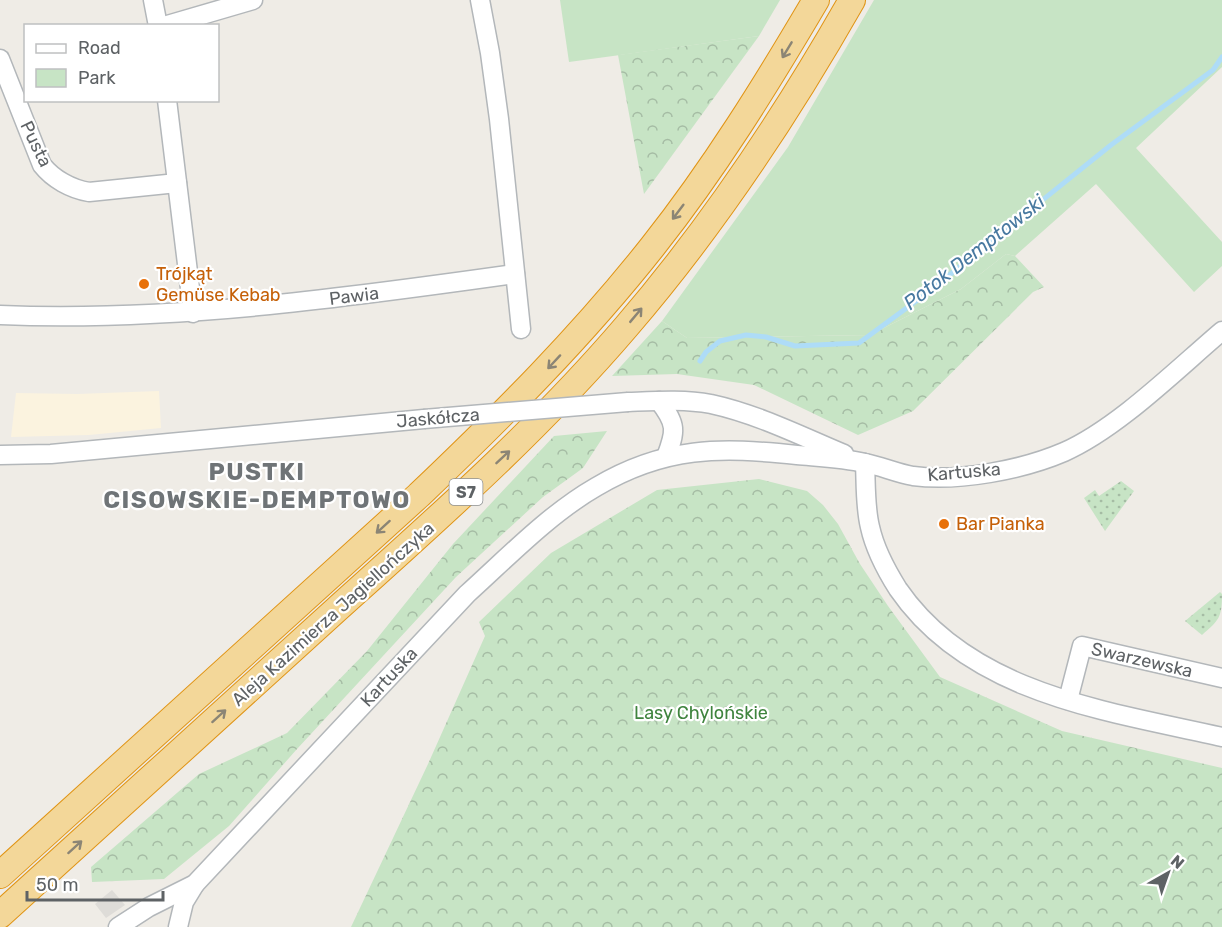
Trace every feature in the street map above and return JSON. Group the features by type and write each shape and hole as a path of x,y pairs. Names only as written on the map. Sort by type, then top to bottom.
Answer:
{"highway":[{"name":"Aleja Kazimierza Jagiellończyka","path":"0,875 419,495 555,361 653,246 697,188 757,100 816,0"},
{"name":"Aleja Kazimierza Jagiellończyka","path":"0,915 430,525 512,448 579,380 626,328 681,261 736,187 798,91 852,0"}],"street":[{"path":"153,0 158,24"},
{"path":"171,24 252,0"},
{"path":"480,0 497,108 521,329"},
{"name":"Pusta","path":"0,59 42,165 63,183 77,190 89,192 177,183"},
{"path":"167,102 193,312"},
{"name":"Pawia","path":"0,315 54,317 193,312 361,296 515,274"},
{"name":"Kartuska","path":"129,924 195,884 467,594 545,524 593,488 619,474 666,457 715,449 865,463 898,473 933,477 1017,467 1064,452 1120,418 1222,331"},
{"path":"659,401 673,419 674,426 666,457"},
{"name":"Jaskółcza","path":"0,455 51,454 424,419 659,401 710,404 768,422 865,463"},
{"path":"865,463 869,525 883,565 916,613 946,641 981,666 1029,688 1093,708 1222,737"},
{"name":"Swarzewska","path":"1068,700 1082,646 1222,678"},
{"path":"178,927 184,902 195,884"}],"shaded area":[{"path":"159,391 161,428 89,435 11,437 16,393 77,394"},
{"path":"112,890 125,905 106,918 95,904"}],"green space":[{"path":"560,0 780,0 759,36 569,62"},
{"path":"874,0 1222,0 1222,67 1136,148 1222,242 1222,266 1194,292 1096,184 1015,256 1006,254 961,289 870,335 687,338 662,321 788,147"},
{"path":"759,36 644,194 618,55"},
{"path":"1006,254 1015,256 1044,287 1033,292 913,411 858,435 754,385 677,374 612,376 662,321 687,338 870,335 961,289"},
{"path":"607,431 583,468 543,497 456,577 229,826 164,879 92,882 91,867 199,774 287,733 367,651 453,544 554,436"},
{"name":"Lasy Chylońskie","path":"759,479 807,491 823,505 838,524 860,564 888,606 940,677 1062,731 1222,768 1222,927 351,927 485,636 479,622 551,553 657,490"},
{"path":"1121,481 1134,491 1105,531 1084,498 1095,490 1099,496"},
{"path":"1220,592 1222,602 1220,614 1202,635 1185,621"}],"waterway":[{"name":"Potok Demptowski","path":"700,361 706,352 720,341 746,335 766,337 795,346 859,343 927,293 1111,145 1213,70 1222,57"}],"place":[{"name":"Trójkąt Gemüse Kebab","path":"144,284"},
{"name":"Bar Pianka","path":"944,524"}],"district":[{"name":"PUSTKI CISOWSKIE-DEMPTOWO","path":"257,486"}]}
